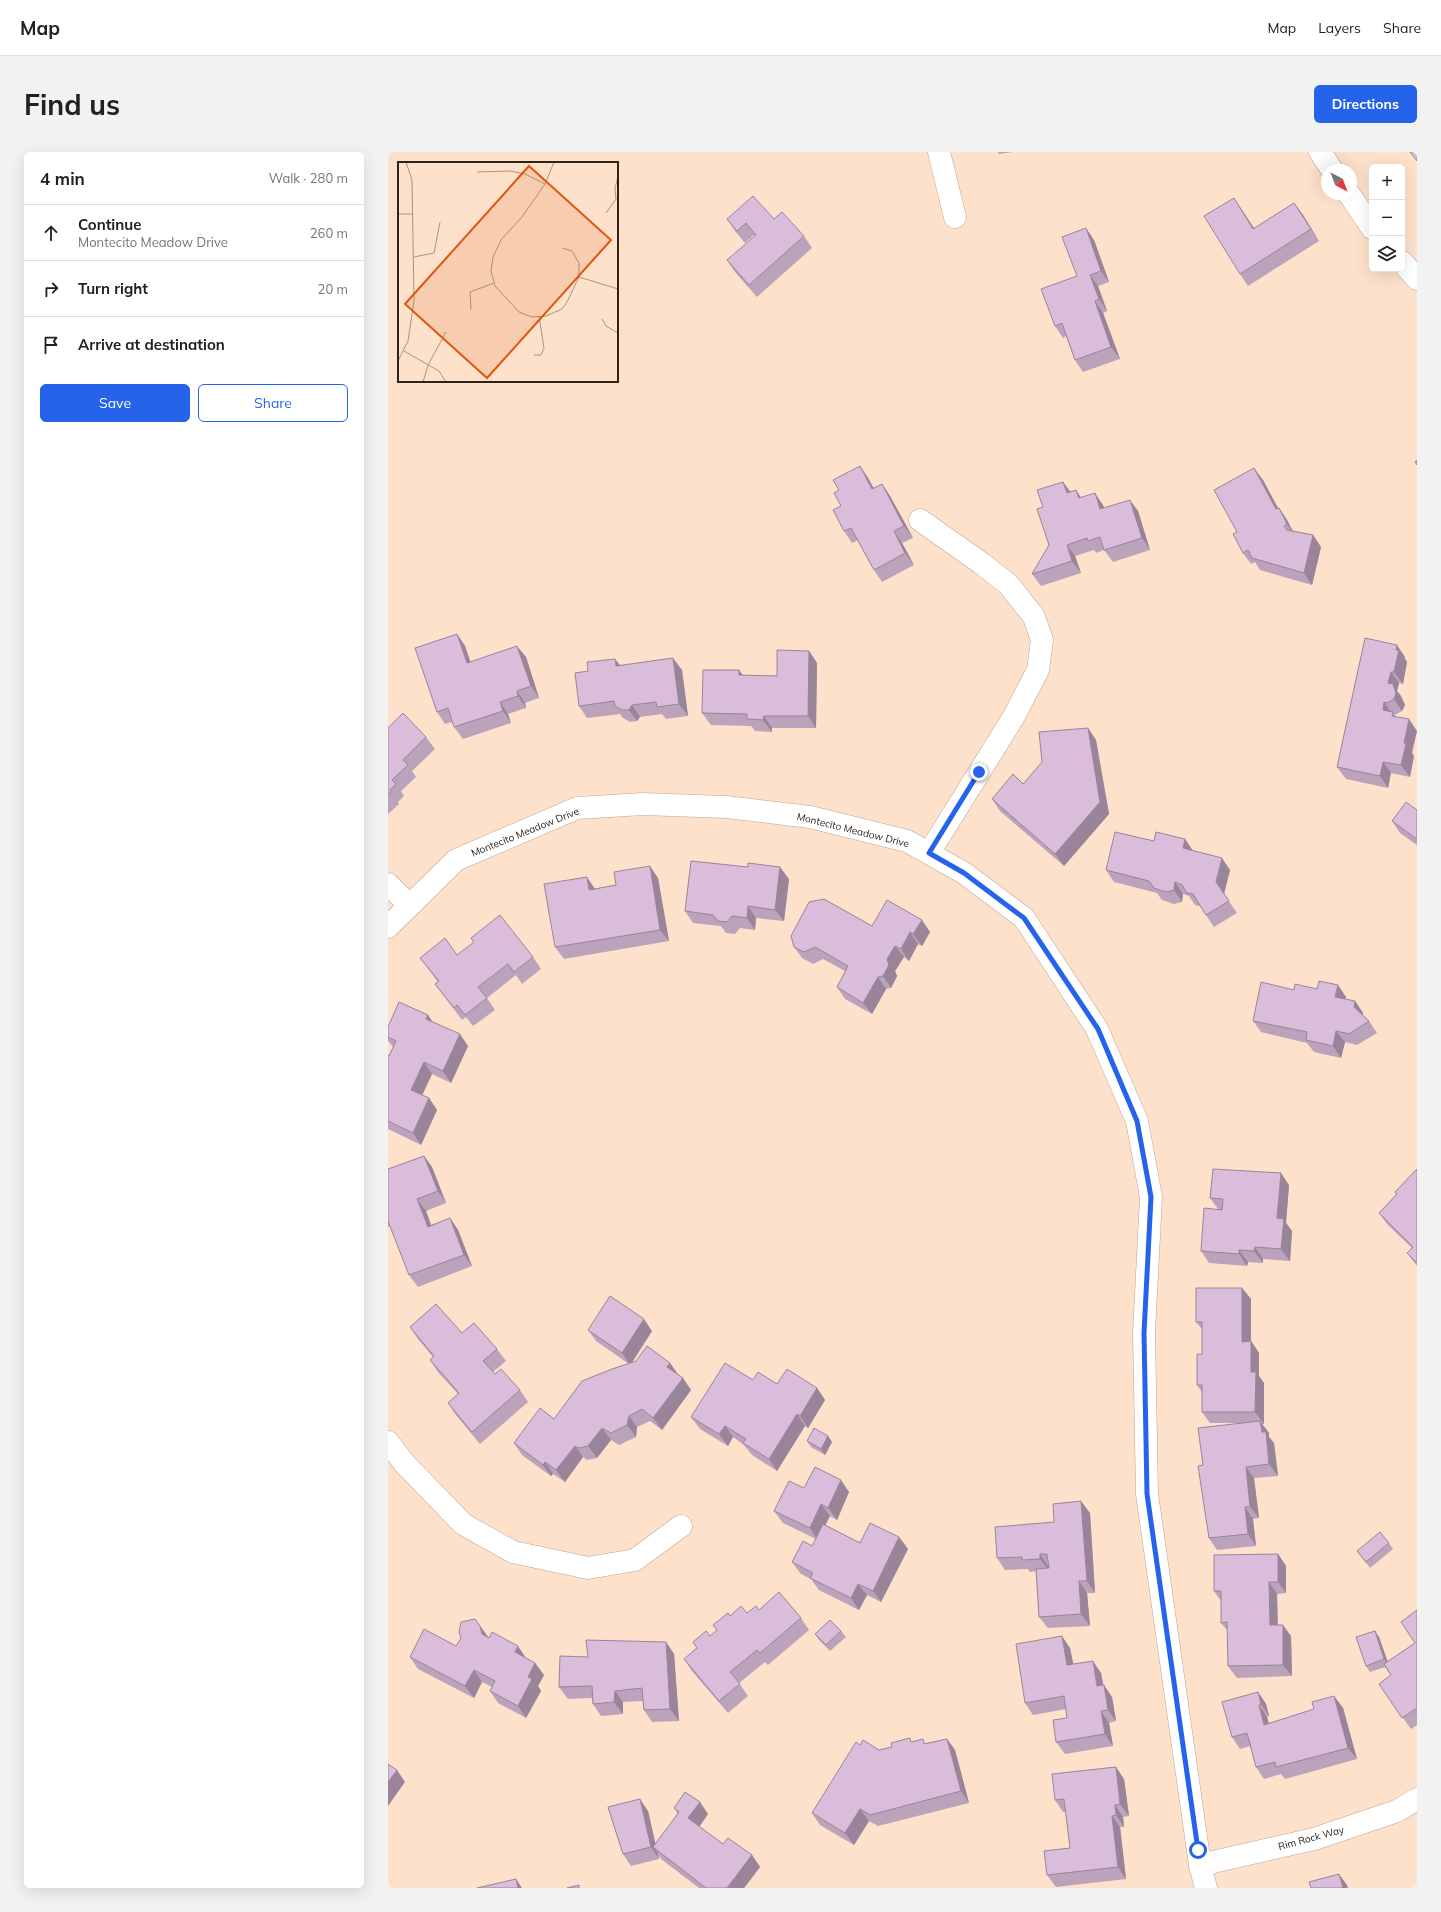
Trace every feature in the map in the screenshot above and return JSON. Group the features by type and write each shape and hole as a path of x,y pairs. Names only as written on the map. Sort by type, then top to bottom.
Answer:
{"street":[{"path":"939,152 955,217"},
{"path":"1320,152 1328,164"},
{"path":"1352,200 1369,224"},
{"path":"1405,265 1417,278"},
{"path":"920,520 981,563 1009,585 1034,617 1042,640 1038,670 1013,718 929,853"},
{"name":"Montecito Meadow Drive","path":"388,926 456,860 577,808 643,804 726,807 810,817 907,841 964,873 1024,918 1098,1029 1137,1121 1151,1197 1144,1333 1147,1494 1200,1865 1206,1888"},
{"path":"388,884 409,905"},
{"path":"388,1442 405,1464 463,1524 513,1552 588,1568 635,1560 681,1526"},
{"name":"Rim Rock Way","path":"1200,1865 1314,1839 1397,1811 1417,1799"}],"building":[{"path":"1410,152 1417,152 1417,161"},
{"path":"753,196 774,219 782,212 804,236 749,285 727,260 756,235 746,223 737,231 727,219"},
{"path":"1234,198 1253,229 1294,203 1311,229 1240,274 1204,216"},
{"path":"1086,228 1101,271 1090,275 1099,299 1095,301 1111,347 1075,360 1062,323 1055,326 1041,289 1077,276 1062,237"},
{"path":"860,466 872,489 882,484 904,526 894,531 905,553 874,570 851,528 844,531 833,510 841,506 834,493 839,490 833,480"},
{"path":"1254,468 1276,509 1279,508 1287,524 1284,526 1287,530 1313,535 1304,573 1252,558 1248,550 1243,553 1233,534 1237,532 1214,490"},
{"path":"1063,482 1067,493 1076,490 1079,498 1095,493 1100,509 1130,500 1142,538 1104,550 1100,537 1088,541 1087,538 1067,545 1072,561 1032,574 1049,545 1037,509 1043,507 1037,490"},
{"path":"457,634 467,663 517,646 531,686 517,691 518,696 500,702 503,711 454,727 448,708 437,712 415,648"},
{"path":"1365,638 1397,645 1396,650 1399,650 1394,672 1391,672 1388,683 1393,684 1396,693 1394,699 1387,703 1384,702 1383,710 1393,712 1392,716 1409,719 1404,743 1406,744 1401,765 1383,762 1380,776 1337,767"},
{"path":"777,650 809,651 808,716 764,716 763,720 747,719 747,714 702,713 703,670 739,670 739,675 777,676"},
{"path":"673,658 679,704 657,707 656,702 632,705 629,710 622,710 615,706 614,701 579,706 575,673 588,671 587,662 615,659 616,666"},
{"path":"403,713 426,737 403,760 408,765 392,780 396,784 390,790 391,792 388,795 388,728"},
{"path":"1088,728 1100,802 1055,854 992,799 1013,774 1023,784 1042,762 1039,732"},
{"path":"1406,802 1417,810 1417,839 1392,821"},
{"path":"1115,832 1154,841 1156,832 1185,839 1183,848 1222,858 1216,882 1229,901 1206,915 1193,894 1187,893 1182,885 1175,882 1174,890 1166,892 1154,888 1149,881 1106,870"},
{"path":"691,861 748,867 748,863 780,867 775,910 748,906 747,918 732,916 727,922 718,921 713,915 685,911"},
{"path":"650,866 660,930 555,947 544,884 587,877 589,890 616,885 614,872"},
{"path":"824,899 872,926 887,900 922,920 913,934 910,932 901,949 895,946 887,959 889,965 883,976 878,977 863,1003 837,987 848,966 815,947 804,952 794,947 791,936 809,902"},
{"path":"500,915 533,957 514,972 508,964 478,987 487,998 465,1015 457,1005 454,1008 435,984 439,981 420,958 445,938 457,955 474,942 471,938"},
{"path":"1319,981 1338,985 1335,997 1355,1001 1354,1007 1369,1021 1349,1034 1336,1031 1333,1046 1306,1040 1307,1032 1253,1021 1261,982 1294,990 1295,984 1317,989"},
{"path":"399,1002 428,1015 426,1019 460,1034 443,1071 424,1062 411,1090 429,1098 413,1133 388,1121 388,1056 396,1041 388,1037 388,1027"},
{"path":"424,1156 438,1191 417,1199 428,1227 450,1218 464,1255 409,1275 388,1221 388,1169"},
{"path":"1213,1169 1281,1173 1277,1218 1284,1219 1281,1249 1255,1247 1254,1251 1239,1250 1239,1254 1201,1251 1204,1208 1222,1210 1223,1199 1210,1198"},
{"path":"1417,1169 1417,1263 1407,1253 1413,1247 1379,1213 1397,1194 1395,1192"},
{"path":"1196,1288 1242,1288 1242,1342 1251,1341 1251,1372 1256,1372 1255,1412 1202,1412 1202,1385 1197,1385 1197,1354 1202,1354 1202,1322 1196,1322"},
{"path":"610,1296 644,1319 622,1353 588,1330"},
{"path":"436,1304 462,1333 474,1323 497,1349 483,1361 495,1374 501,1369 520,1390 472,1432 448,1403 459,1393 430,1360 434,1356 410,1327"},
{"path":"647,1346 670,1363 667,1367 683,1378 653,1418 642,1409 629,1416 627,1425 611,1433 602,1428 588,1446 579,1448 575,1446 556,1470 545,1462 543,1465 514,1443 540,1408 554,1419 582,1381 636,1361"},
{"path":"725,1363 753,1380 758,1372 777,1384 787,1369 817,1388 800,1416 797,1414 769,1459 743,1443 746,1439 725,1426 719,1434 691,1417"},
{"path":"1260,1421 1262,1432 1266,1432 1269,1464 1246,1467 1250,1507 1245,1507 1248,1534 1209,1538 1198,1466 1203,1465 1198,1428"},
{"path":"814,1428 828,1436 821,1449 807,1441"},
{"path":"815,1467 841,1480 828,1508 821,1504 810,1528 774,1511 789,1481 804,1488"},
{"path":"1081,1501 1087,1581 1079,1581 1081,1614 1039,1617 1036,1569 1049,1568 1047,1554 1040,1554 1040,1559 1022,1560 1022,1557 997,1558 995,1527 1054,1522 1053,1504"},
{"path":"870,1523 899,1537 873,1591 858,1584 851,1598 810,1578 813,1573 792,1562 803,1541 812,1546 823,1524 860,1543"},
{"path":"1380,1532 1389,1543 1366,1562 1357,1551"},
{"path":"1278,1554 1278,1582 1269,1582 1270,1625 1283,1625 1283,1665 1228,1666 1227,1622 1221,1623 1221,1591 1214,1591 1214,1555"},
{"path":"779,1592 801,1618 760,1653 757,1650 730,1672 740,1684 719,1701 684,1659 697,1648 693,1642 706,1631 710,1636 717,1630 713,1625 728,1613 730,1616 741,1606 747,1613 756,1606 759,1610"},
{"path":"1417,1610 1417,1708 1402,1718 1379,1684 1391,1675 1384,1664 1415,1643 1401,1622"},
{"path":"475,1619 480,1626 482,1634 489,1638 492,1632 518,1646 515,1652 535,1663 528,1677 532,1679 518,1706 490,1691 495,1681 474,1670 465,1686 410,1657 424,1629 456,1646 461,1638 459,1632 461,1622"},
{"path":"830,1620 841,1631 826,1645 815,1634"},
{"path":"1375,1631 1384,1659 1366,1666 1356,1637"},
{"path":"1062,1636 1067,1665 1093,1661 1097,1686 1104,1685 1108,1710 1101,1711 1105,1734 1056,1742 1053,1720 1067,1718 1064,1696 1025,1703 1016,1644"},
{"path":"586,1640 666,1642 670,1709 644,1710 642,1688 615,1691 614,1702 593,1704 592,1686 559,1687 560,1656 588,1657"},
{"path":"1258,1692 1261,1704 1259,1705 1264,1725 1314,1709 1312,1702 1334,1696 1348,1748 1276,1767 1275,1762 1256,1767 1247,1733 1232,1737 1222,1702"},
{"path":"910,1738 911,1742 923,1739 924,1744 947,1739 961,1791 870,1815 860,1809 845,1833 812,1813 856,1742 860,1745 863,1740 879,1750 892,1747 891,1743"},
{"path":"388,1764 397,1770 388,1782"},
{"path":"1116,1767 1120,1804 1115,1805 1116,1815 1112,1816 1118,1867 1047,1875 1044,1851 1070,1848 1064,1799 1055,1800 1052,1774"},
{"path":"685,1792 700,1802 688,1818 723,1844 728,1838 752,1855 727,1888 706,1888 653,1847 679,1812 674,1808"},
{"path":"640,1799 651,1847 623,1854 608,1807"},
{"path":"1339,1874 1343,1888 1311,1888 1309,1882"},
{"path":"516,1879 518,1888 477,1888"},
{"path":"579,1885 579,1888 567,1888"}],"route":[{"path":"979,772 929,853 964,873 1024,918 1098,1029 1137,1121 1151,1197 1144,1333 1147,1494 1198,1850"}]}
